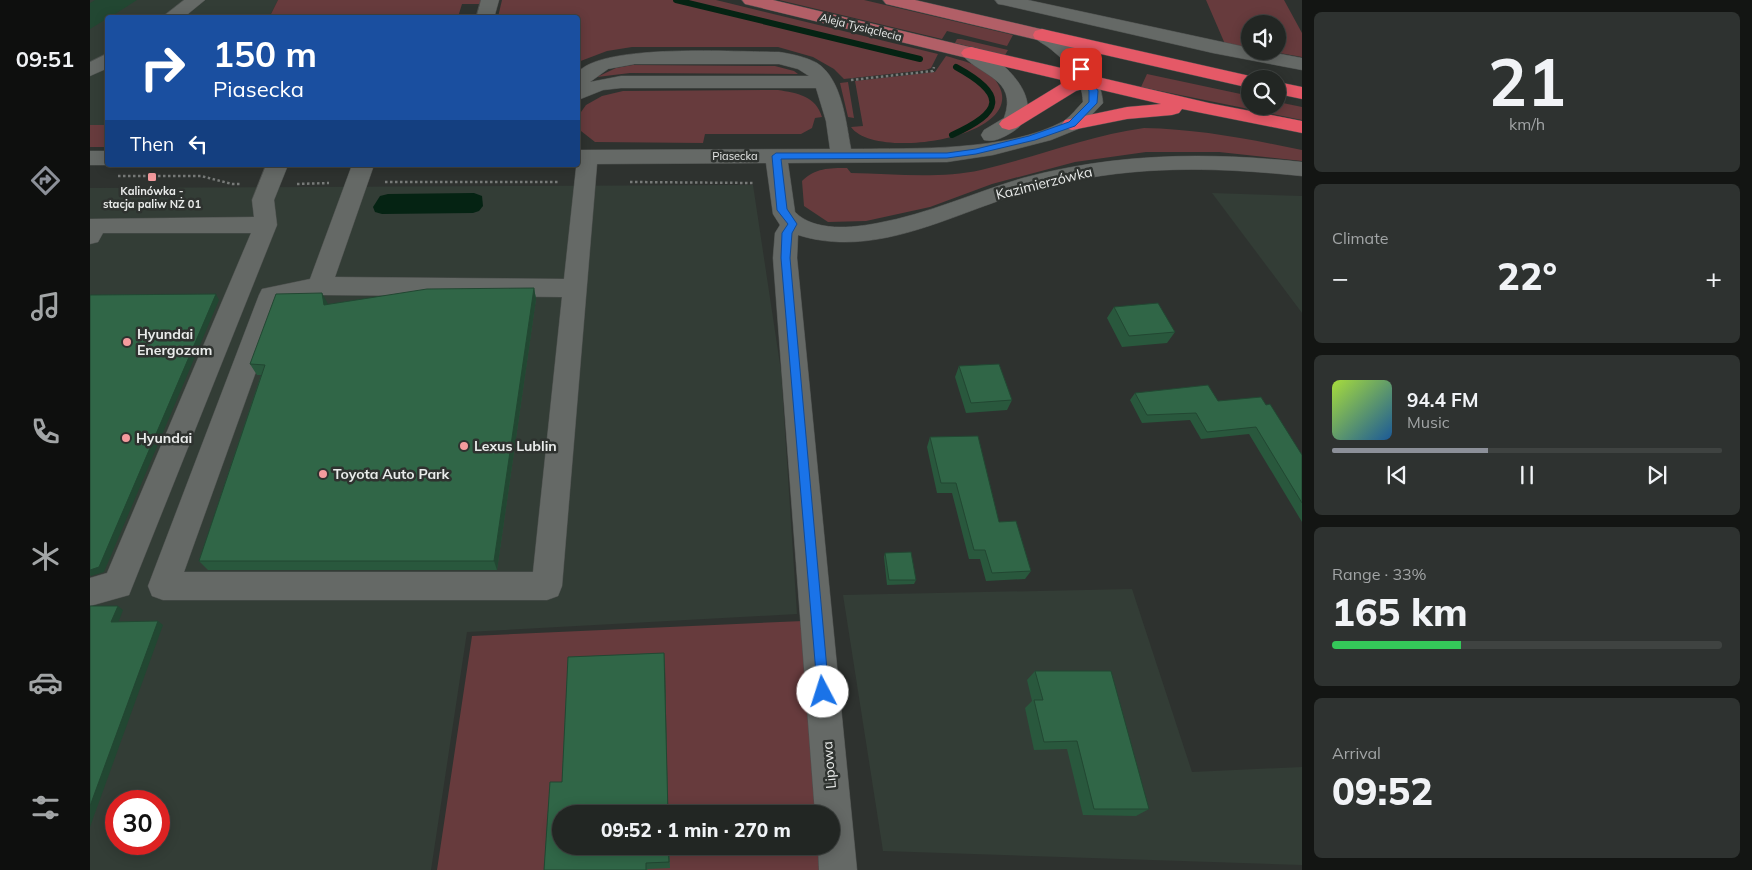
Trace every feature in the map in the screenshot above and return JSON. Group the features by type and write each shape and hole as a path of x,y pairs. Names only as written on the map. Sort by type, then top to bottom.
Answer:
{"highway":[{"path":"1042,35 1241,80"},
{"path":"971,53 1209,109 1302,127"},
{"path":"1009,124 1069,87 1118,70 1190,69"},
{"path":"1286,90 1302,93"},
{"path":"1072,124 1127,113 1156,110 1209,109"}],"main road":[{"name":"Aleja Tysiąclecia","path":"751,0 971,53"},
{"path":"892,0 1042,35"}],"street":[{"path":"174,15 196,0"},
{"path":"486,15 490,0"},
{"path":"1004,0 1213,47 1302,64"},
{"name":"Piasecka","path":"582,157 947,156 976,152 1032,138 1072,124 1093,103 1094,91 1073,56 1042,35"},
{"path":"971,53 990,64 1014,90 1017,98 1017,112 1009,124"},
{"path":"580,82 582,77 592,69 619,60 635,58 779,58 803,63 820,75 824,82 836,121 842,157"},
{"path":"90,70 105,61"},
{"path":"580,93 599,85 621,82 824,82"},
{"name":"Piasecka","path":"922,156 976,141 1009,124"},
{"path":"776,156 782,210 792,224"},
{"path":"575,288 320,286 271,295 163,586 547,586 575,288 582,157"},
{"path":"90,158 105,166"},
{"name":"Kazimierzówka","path":"792,224 807,231 817,232 878,232 922,222 1003,192 1050,178 1152,162 1226,162 1302,170"},
{"path":"90,592 118,585 266,225 263,200 273,174"},
{"path":"320,286 360,174"},
{"name":"Lipowa","path":"792,224 787,233 786,258 838,870"},
{"path":"90,236 96,225 266,225"}],"path":[{"path":"110,168 202,176 232,184 273,174 360,174"}],"shaded area":[{"path":"90,0 278,0 270,15 105,15 105,125 90,125"},
{"path":"278,0 482,0 481,4 462,4 459,15 270,15"},
{"path":"502,0 716,0 938,54 931,68 926,70 844,79 834,69 813,57 778,47 632,47 607,51 580,61 580,15 498,15"},
{"path":"779,0 864,0 1013,35 1007,46 947,31 942,39"},
{"path":"1206,0 1284,0 1302,33 1302,57 1286,54 1286,15 1241,15 1241,47 1225,44"},
{"path":"957,39 1008,50 1005,55 955,43"},
{"path":"946,56 978,66 996,81 1000,88 1001,105 989,120 969,131 943,139 914,143 888,142 865,137 851,127 863,126 855,81 935,72"},
{"path":"633,65 775,66 794,71 798,74 630,73 597,77 616,68"},
{"path":"1147,74 1241,94 1241,107 1141,87"},
{"path":"848,82 854,118 848,117 840,83"},
{"path":"778,90 799,94 810,100 815,104 822,117 815,118 812,128 801,134 705,134 703,143 595,142 581,131 581,112 586,105 602,96 623,91"},
{"path":"1286,104 1302,107 1302,120 1278,115 1286,115"},
{"path":"90,125 105,125 105,147 90,147"},
{"path":"1144,128 1204,132 1302,150 1302,161 1219,152 1146,152 1075,162 992,184 930,207 866,221 828,222 804,206 802,181 817,171 847,168 851,173 917,175 965,173 1002,165 1082,141"},
{"path":"753,185 781,371 797,614 467,632 431,870 90,870 90,188"},
{"path":"474,193 482,196 483,206 479,211 473,213 382,214 375,212 373,207 380,196 388,194"},
{"path":"1212,193 1302,196 1302,313"},
{"path":"1132,589 1192,772 1302,767 1302,865 883,851 843,595"},
{"path":"803,621 818,805 552,805 552,855 823,855 824,870 437,870 472,636"}],"building":[{"path":"534,288 494,561 199,561 265,365 250,364 276,294 322,293 324,305 427,289"},
{"name":"Hyundai","path":"216,294 99,567 90,570 90,295"},
{"path":"1158,303 1175,332 1129,336 1114,307"},
{"path":"999,364 1012,400 971,403 959,366"},
{"path":"1208,385 1218,401 1261,397 1266,405 1270,404 1302,455 1302,503 1256,427 1207,432 1196,413 1147,415 1135,393"},
{"path":"978,436 999,522 1016,521 1031,571 992,573 985,550 974,550 956,483 941,483 930,437"},
{"path":"911,552 916,580 889,580 885,553"},
{"path":"90,606 118,606 111,622 158,621 90,806"},
{"path":"664,653 668,805 552,805 552,855 669,855 669,862 646,863 646,870 544,870 550,782 562,782 568,657"},
{"path":"1035,671 1111,671 1149,809 1094,809 1077,741 1044,742 1034,700 1043,700"}],"waterway":[{"path":"676,0 920,59"},
{"path":"952,135 981,119 989,111 992,103 991,95 984,86 956,67"}],"place":[{"name":"Kalinówka - stacja paliw NŻ 01","path":"152,177"},
{"name":"Hyundai Energozam","path":"127,342"},
{"name":"Hyundai","path":"126,438"},
{"name":"Lexus Lublin","path":"464,446"},
{"name":"Toyota Auto Park","path":"323,474"}],"route":[{"path":"823,692 786,258 787,233 792,224 784,214 781,206 776,156 947,156 976,152 1032,138 1072,124 1093,103 1094,91 1081,69"}]}
